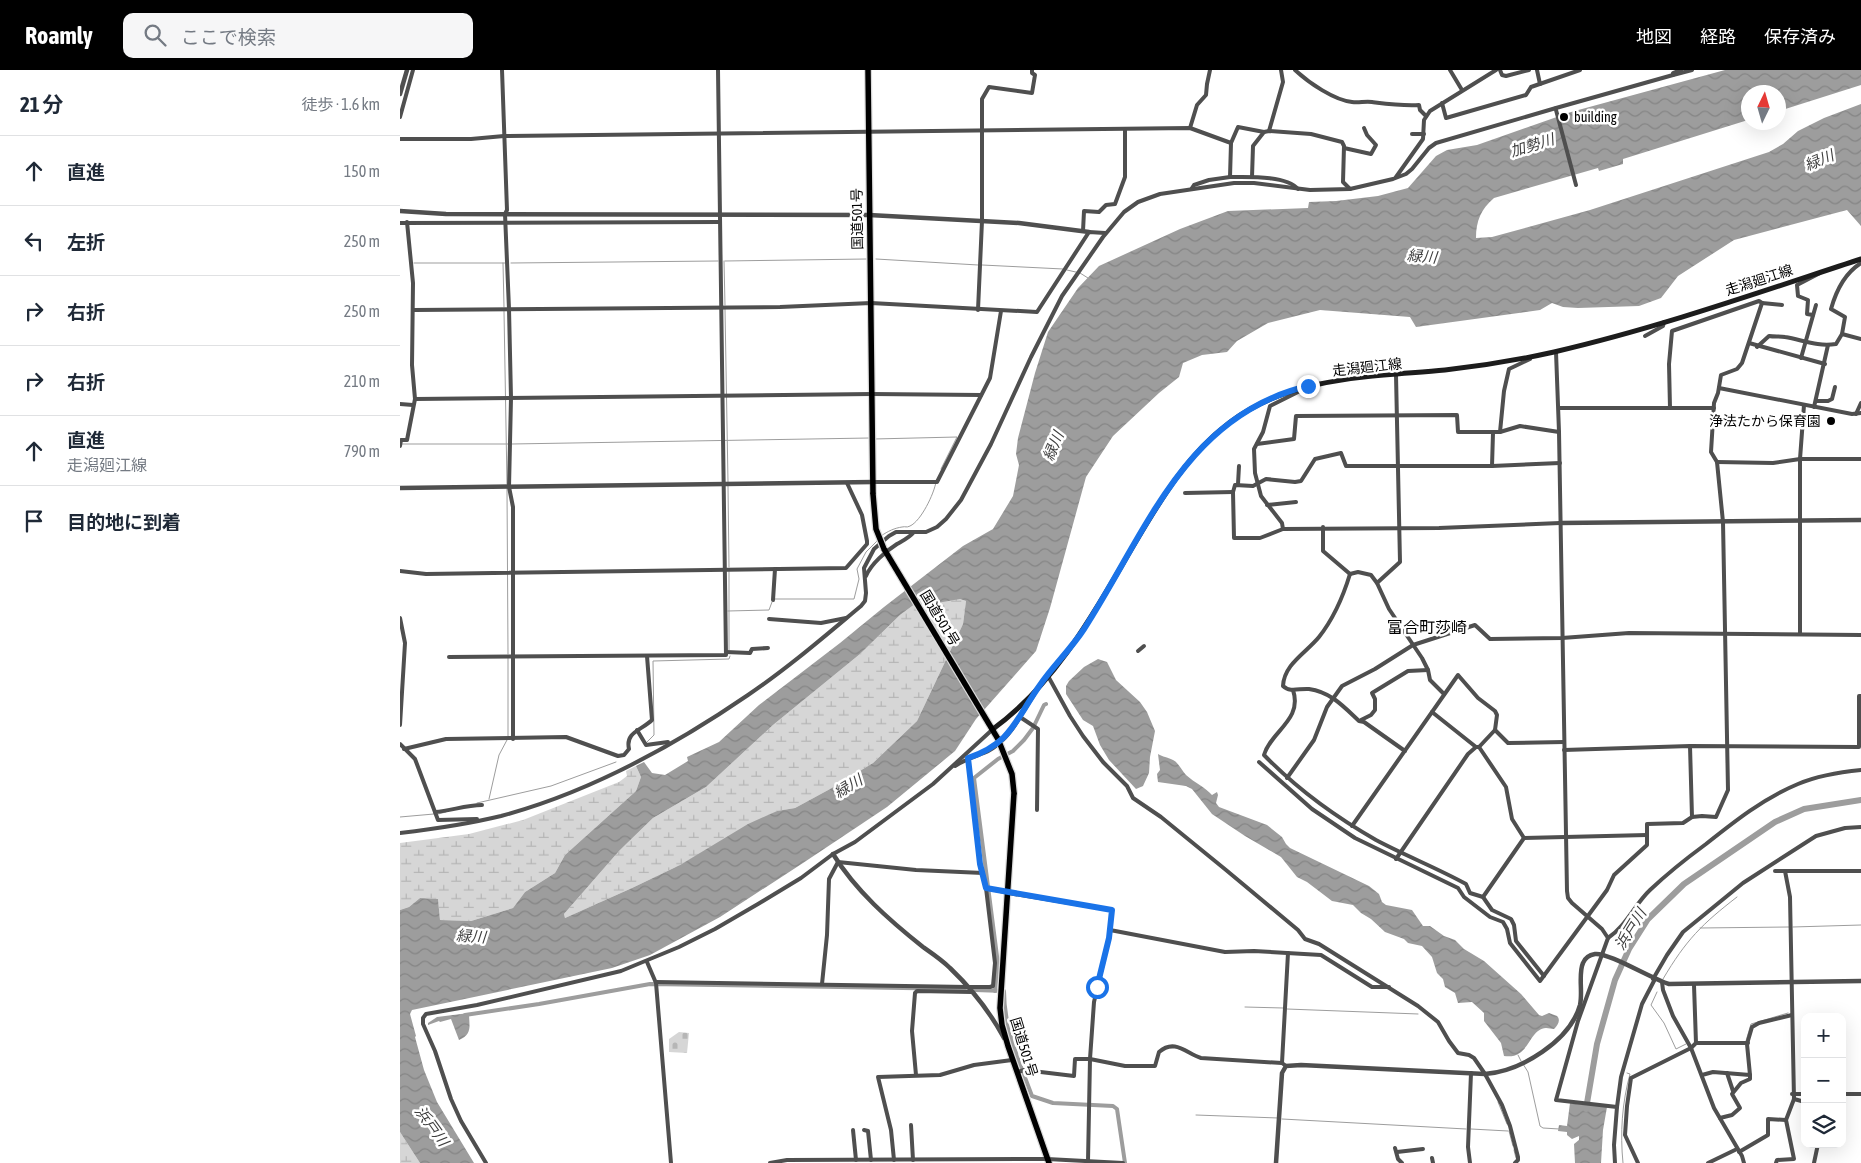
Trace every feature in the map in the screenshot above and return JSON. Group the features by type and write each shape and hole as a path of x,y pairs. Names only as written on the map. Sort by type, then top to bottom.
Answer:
{"highway":[{"name":"国道501号","path":"868,70 874,518 876,529 886,552 992,728 1012,774 1014,793 1000,991 1002,1025 1012,1060 1021,1071 1048,1161"}],"main road":[{"name":"走潟廻江線","path":"992,728 1005,720 1041,684 1084,629 1166,493 1196,454 1218,432 1248,409 1283,393 1308,386 1341,380 1478,366 1556,352 1664,322 1861,259"}],"street":[{"path":"400,94 407,70"},
{"path":"400,117 414,70"},
{"path":"502,70 504,136 507,162 507,210 505,214 511,398 509,487 513,507 513,739"},
{"path":"450,657 726,655 718,70"},
{"path":"978,310 982,222 982,99 989,87 1032,93 1035,75 1032,73 1032,70"},
{"path":"1190,128 1197,105 1206,95 1206,84 1210,70"},
{"path":"1252,177 1253,146 1267,132 1283,82 1281,70"},
{"path":"1295,70 1308,82 1340,99 1401,106 1418,105 1426,116"},
{"path":"1450,70 1462,90"},
{"path":"1396,177 1423,139 1422,134 1426,116 1430,111 1496,70"},
{"path":"1500,70 1506,76 1528,70"},
{"path":"1537,70 1540,84"},
{"path":"1442,103 1446,118 1526,95 1531,87 1580,70"},
{"path":"1673,76 1673,73 1680,70"},
{"path":"400,833 487,819 560,796 595,781 673,741 750,694 846,618 865,601 865,563 874,548 896,532 926,532 937,527 961,500 991,444 1055,309 1075,275 1105,233 1124,212 1138,202 1160,194 1234,183 1254,183 1298,189 1350,190 1406,174 1412,169 1422,154 1436,143 1692,70"},
{"path":"1556,109 1576,185"},
{"path":"1230,177 1231,142 1238,127 1267,132 1311,134 1342,142 1344,148 1343,182 1350,190"},
{"path":"400,139 471,139 504,136 1190,128 1231,142"},
{"path":"1344,148 1371,154 1376,145 1367,135 1364,128"},
{"path":"414,310 780,307 871,303 1037,312 1086,231 1084,211 1099,212 1106,205 1116,204 1125,177 1125,129"},
{"path":"1412,134 1422,134"},
{"path":"1192,188 1194,185 1209,180 1230,177 1252,177 1277,180 1296,186 1298,189"},
{"path":"400,211 433,214 870,215 1019,224 1105,233"},
{"path":"400,446 401,440 407,440 414,399 412,365 414,310 407,222"},
{"path":"400,223 720,222"},
{"path":"1757,347 1769,336 1785,337 1806,343 1836,344 1842,334 1845,317 1831,309 1834,298 1852,270 1861,263"},
{"path":"1812,315 1808,314 1808,300 1798,296 1797,285 1816,277 1821,272"},
{"path":"1670,408 1669,364 1672,331 1759,301 1782,305"},
{"path":"1259,762 1294,794 1330,822 1355,838 1458,888 1464,897 1490,917 1504,922 1508,929 1510,943 1540,982 1614,876 1647,845 1647,824 1683,823 1692,817 1716,817 1728,790 1723,522 1717,462 1711,452 1714,408 1721,375 1736,369 1742,363 1762,303"},
{"path":"1800,358 1816,305"},
{"path":"400,488 937,482 990,378 1001,311"},
{"path":"1644,336 1663,326 1664,322"},
{"path":"1842,334 1861,338"},
{"path":"1749,344 1825,364"},
{"path":"1814,407 1828,345"},
{"path":"1556,352 1559,408 1568,898 1609,937"},
{"path":"1500,432 1504,391 1509,369 1534,356"},
{"path":"1377,583 1400,562 1396,375"},
{"path":"1283,529 1282,523 1261,496 1254,449 1263,432 1270,406 1308,386"},
{"path":"1816,401 1832,399 1836,387"},
{"path":"1719,388 1858,414 1861,403"},
{"path":"414,399 872,394 981,395"},
{"path":"400,404 413,405"},
{"path":"1800,634 1800,459 1804,405"},
{"path":"1559,408 1714,408"},
{"path":"1257,444 1294,439 1296,416 1457,415 1458,432 1494,433 1520,426 1559,432"},
{"path":"1492,466 1494,433"},
{"path":"1238,484 1253,486 1266,479 1300,481 1315,459 1341,453 1346,466 1492,466 1560,463"},
{"path":"1717,462 1773,463 1800,459 1861,459"},
{"path":"1239,466 1238,484 1235,485 1232,492 1234,538 1260,538 1283,529 1323,527 1400,528 1560,523 1861,520"},
{"path":"400,572 426,574 846,568 867,544 862,516 847,482"},
{"path":"1185,493 1232,492"},
{"path":"1267,505 1296,502"},
{"path":"1323,527 1323,551 1350,574"},
{"path":"866,576 868,571 886,552 910,538 914,532"},
{"path":"773,600 775,569"},
{"path":"1350,574 1358,572 1371,575 1377,583 1389,609 1428,670 1430,680 1444,694"},
{"path":"1350,574 1344,595 1330,622 1319,637 1290,665 1283,686 1285,689 1292,690 1310,689 1334,698 1359,721 1364,722 1405,751"},
{"path":"400,618 405,643 400,725"},
{"path":"769,619 821,623 846,618"},
{"path":"1287,778 1314,740 1327,707 1342,686 1376,669 1413,645 1476,625 1490,639 1562,638 1629,633 1861,635"},
{"path":"1138,651 1144,646"},
{"path":"726,652 750,653 752,649 768,648"},
{"path":"404,749 446,739 513,739 566,736 618,756 628,752 627,743 630,736 652,720 647,656"},
{"path":"1359,721 1366,719 1375,710 1375,700 1372,693 1377,689 1408,671 1428,670"},
{"path":"1048,676 1083,736 1103,762 1127,786 1134,798 1161,817 1226,870 1298,930 1306,939 1319,944 1430,1015 1443,1030 1458,1053 1474,1058 1502,1105 1518,1157 1515,1163"},
{"path":"1352,826 1458,676 1478,698 1495,712 1497,718 1495,730 1468,754 1396,858"},
{"path":"486,1163 461,1121 450,1098 435,1051 423,1024 423,1018 426,1014 478,1005 622,971 648,962 716,929 801,878 833,854 861,838 951,768 968,758 985,752 1011,732 1041,684"},
{"path":"1292,690 1295,697 1290,719 1270,742 1264,755 1310,797 1352,826 1466,884 1470,893 1483,896 1492,910 1511,919 1514,924 1516,941 1544,976"},
{"path":"1564,750 1690,746 1859,747 1859,696 1861,696"},
{"path":"1432,712 1478,747 1506,788 1512,819 1524,838"},
{"path":"1020,717 1038,729 1037,810"},
{"path":"951,768 992,728"},
{"path":"638,730 646,745 673,741"},
{"path":"1495,730 1508,743 1564,742"},
{"path":"400,744 415,759 438,820 487,819"},
{"path":"1690,746 1692,817"},
{"path":"916,1075 912,1031 915,993 917,991 970,990 992,986 995,967 988,889 980,864 968,758"},
{"path":"1616,1107 1556,1100 1573,1036 1609,937 1615,933 1654,886 1695,852 1775,794 1799,783 1834,774 1861,770"},
{"path":"435,812 446,812 468,805 482,805"},
{"path":"1615,1163 1616,1107 1621,1077 1639,1012 1667,955 1683,932 1743,883 1816,836 1846,828 1861,827"},
{"path":"1524,838 1647,835"},
{"path":"1483,896 1524,838"},
{"path":"833,854 854,884 894,922 950,968 996,1024 1008,1046"},
{"path":"838,862 916,870 983,873"},
{"path":"822,984 827,935 829,879 838,862"},
{"path":"1775,871 1861,871"},
{"path":"1785,871 1790,897 1790,983 1794,1071 1793,1097 1786,1120 1794,1159 1798,1163"},
{"path":"988,889 1112,910 1110,930 1094,1002 1090,1059 1088,1161"},
{"path":"1110,930 1225,952 1254,951 1321,954 1372,987 1389,987"},
{"path":"1276,1163 1278,1117 1284,1065 1288,953"},
{"path":"1021,1071 1074,1076 1075,1059 1090,1059 1125,1066 1155,1066 1159,1052 1163,1049 1183,1048 1196,1057 1201,1058 1284,1065 1485,1074 1504,1072 1518,1066 1556,1041 1570,1027 1580,1002 1583,962 1591,955 1604,955 1654,979 1675,985 1861,981"},
{"path":"648,962 656,983 671,1163"},
{"path":"1662,982 1663,990 1673,1016 1691,1048 1707,1093 1744,1163"},
{"path":"656,983 822,984 970,990"},
{"path":"1694,984 1696,1043"},
{"path":"1733,1091 1741,1083 1750,1079 1748,1043 1752,1027 1759,1023 1792,1015"},
{"path":"1638,1163 1625,1135 1631,1078 1691,1048 1696,1043 1748,1043"},
{"path":"894,1160 891,1130 878,1077 945,1074 974,1065 1012,1060"},
{"path":"1702,1075 1713,1072 1750,1075"},
{"path":"1470,1163 1468,1147 1471,1073"},
{"path":"1720,1118 1732,1115 1740,1108 1732,1094 1733,1091 1727,1073"},
{"path":"1846,1094 1861,1094"},
{"path":"1793,1097 1801,1095"},
{"path":"1793,1097 1801,1100"},
{"path":"1708,1163 1768,1134 1768,1119 1786,1120"},
{"path":"911,1125 913,1160"},
{"path":"852,1130 856,1160"},
{"path":"864,1130 868,1130 871,1160"},
{"path":"1814,1163 1817,1148"},
{"path":"1402,1163 1398,1159 1396,1150 1423,1149"},
{"path":"1776,1163 1777,1160 1794,1159"},
{"path":"770,1163 787,1160 913,1160 1123,1163"}],"green space":[{"path":"923,598 960,599 966,601 963,624 917,721 873,763 795,808 777,811 680,865 565,918 564,914 619,851 653,818 706,787 773,725 860,654 900,615"},
{"path":"636,766 641,777 636,791 565,855 555,873 525,892 513,908 471,921 440,920 438,899 420,898 409,907 400,910 400,843 469,834 523,820 619,782 627,776 626,771"},
{"path":"679,1032 689,1033 687,1053 669,1052 669,1039"},
{"path":"400,1132 420,1163 400,1163"}],"water":[{"path":"1725,70 1861,70 1861,85 1786,109 1786,85 1741,85 1741,122 1623,159 1623,164 1599,171 1598,168 1494,198 1480,216 1476,238 1492,237 1590,210 1769,152 1783,144 1798,131 1824,118 1861,104 1861,226 1847,210 1734,240 1678,276 1661,298 1639,306 1578,308 1563,307 1552,303 1540,310 1416,327 1410,317 1320,310 1268,323 1237,341 1227,352 1202,355 1183,363 1179,377 1113,436 1086,477 1050,608 1036,651 976,719 955,751 887,807 720,917 650,955 612,968 412,1010 410,1014 424,1070 437,1102 474,1163 420,1163 400,1132 400,910 409,907 420,898 438,899 440,920 471,921 513,908 525,892 555,873 565,855 636,791 641,777 636,766 644,762 652,773 665,775 688,761 687,757 719,742 759,705 884,607 963,546 993,529 1013,496 1019,465 1016,454 1018,438 1048,332 1078,288 1099,266 1180,229 1228,211 1308,208 1309,202 1378,196 1408,188 1436,156 1447,150 1477,145 1571,112","holes":["923,598 931,604 960,599 966,601 963,624 917,721 873,763 795,808 777,811 748,824 680,865 565,918 564,914 619,851 653,818 706,787 773,725 860,654 900,615"]},
{"path":"1098,659 1107,662 1116,680 1140,702 1147,712 1155,731 1149,773 1143,786 1136,789 1109,760 1100,745 1093,726 1083,720 1066,694 1066,686 1069,681 1084,667"},
{"path":"1158,754 1175,761 1186,775 1212,795 1217,792 1216,803 1219,807 1267,825 1282,837 1290,848 1369,886 1379,894 1382,902 1386,905 1412,910 1423,926 1430,926 1444,936 1455,940 1464,949 1484,961 1521,994 1539,1015 1542,1016 1549,1013 1557,1016 1559,1021 1557,1026 1554,1029 1546,1028 1540,1030 1535,1033 1519,1053 1513,1056 1504,1056 1501,1043 1484,1021 1484,1013 1472,1002 1458,1003 1455,993 1445,987 1443,979 1437,973 1432,957 1422,946 1408,943 1404,939 1385,932 1353,905 1332,901 1307,882 1297,877 1281,857 1212,814 1192,789 1186,786 1158,782 1157,774 1160,770"},
{"path":"469,1013 470,1026 468,1032 459,1040 451,1019 428,1025 437,1017"},
{"path":"1570,1103 1607,1107 1603,1130 1601,1163 1575,1163 1574,1144 1579,1140 1579,1136 1572,1139 1567,1135 1567,1132 1558,1131 1559,1125 1567,1126"}],"waterway":[{"path":"725,261 867,259"},
{"path":"876,259 978,265"},
{"path":"511,263 718,261"},
{"path":"724,261 725,305"},
{"path":"414,263 505,263"},
{"path":"503,263 504,307"},
{"path":"982,265 1063,269"},
{"path":"1067,270 1080,273 1088,278"},
{"path":"725,309 728,482"},
{"path":"504,311 507,484"},
{"path":"874,439 957,437 941,469"},
{"path":"512,444 870,438"},
{"path":"402,444 508,444"},
{"path":"881,536 894,529 909,527 914,523 926,507 936,482"},
{"path":"728,486 729,567"},
{"path":"507,488 508,654"},
{"path":"775,599 854,599 859,579 857,569 866,552 879,539"},
{"path":"729,571 729,650"},
{"path":"728,611 769,610 772,602"},
{"path":"647,742 654,735 653,661 729,659 730,656"},
{"path":"508,658 508,736"},
{"path":"995,991 998,964 974,778 998,759 1013,751 1024,740 1046,704"},
{"path":"489,799 499,755 507,740"},
{"path":"477,803 551,786 616,762"},
{"name":"浜戸川","path":"1586,1109 1597,1044 1615,980 1629,949 1648,919 1684,884 1775,822 1804,809 1861,800"},
{"path":"438,814 446,812"},
{"path":"400,817 434,814"},
{"path":"1663,979 1695,934 1737,897"},
{"path":"1793,927 1861,925"},
{"path":"1700,928 1789,927"},
{"path":"465,1015 650,984 965,989"},
{"path":"975,990 1004,991 1009,1032 1032,1096 1053,1103 1113,1106 1117,1109 1125,1163"},
{"path":"1657,992 1651,1005 1664,1023 1676,1049 1686,1044"},
{"path":"1245,1007 1283,1008"},
{"path":"1287,1009 1418,1014"},
{"path":"1746,1041 1751,1024 1788,1013"},
{"path":"1518,1055 1521,1061"},
{"path":"1523,1064 1528,1072 1540,1126 1543,1128 1559,1129"},
{"path":"1623,1163 1622,1118 1630,1074 1627,1073"},
{"path":"1498,1102 1507,1124"},
{"path":"1196,1115 1278,1118"},
{"path":"1282,1119 1466,1129"},
{"path":"1471,1129 1508,1131"},
{"path":"1509,1131 1513,1146"},
{"path":"1514,1150 1516,1158"}],"place":[{"name":"building","path":"1564,117"},
{"name":"浄法たから保育園","path":"1831,421"}],"district":[{"name":"富合町莎崎","path":"1427,627"}],"route":[{"path":"1097,987 1109,938 1112,910 986,888 980,864 968,758 985,752 1011,732 1041,684 1084,629 1166,493 1181,471 1196,454 1229,422 1248,409 1283,393 1308,386"}],"water label":[{"name":"加勢川","path":"1532,145"},
{"name":"緑川","path":"1819,160"},
{"name":"緑川","path":"1422,256"},
{"name":"緑川","path":"1053,446"},
{"name":"緑川","path":"848,786"},
{"name":"緑川","path":"471,936"}]}
